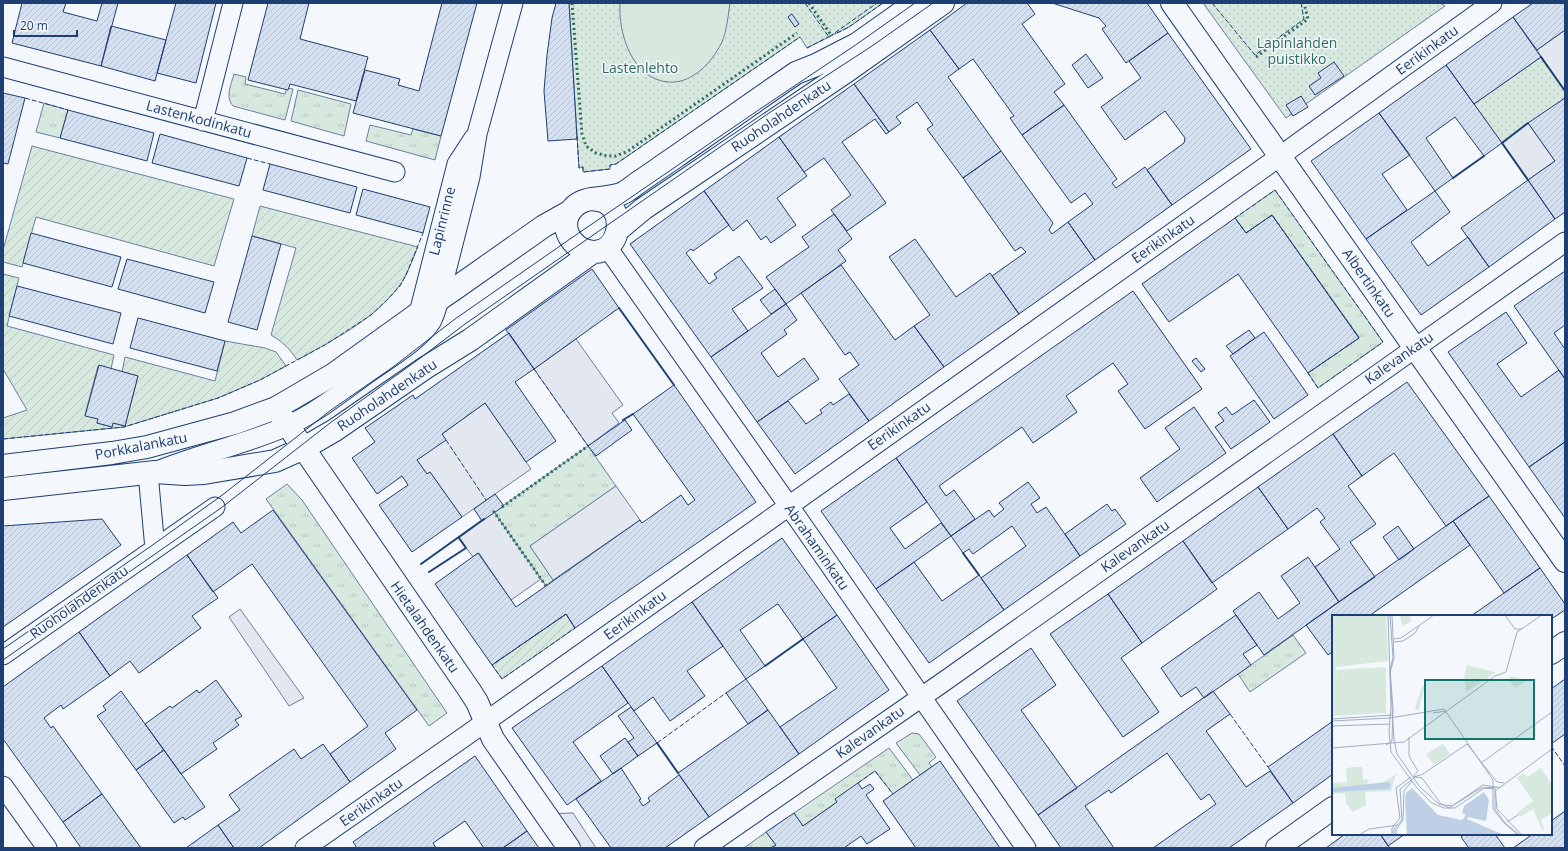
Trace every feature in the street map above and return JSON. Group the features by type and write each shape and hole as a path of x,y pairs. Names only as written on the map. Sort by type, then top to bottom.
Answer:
{"street":[{"path":"204,121 233,3"},
{"name":"Lapinrinne","path":"439,299 470,176 477,134 513,3"},
{"name":"Ruoholahdenkatu","path":"593,199 621,194 796,74 857,44 915,3"},
{"name":"Ruoholahdenkatu","path":"619,229 643,209 847,71 943,3"},
{"name":"Albertinkatu","path":"1172,3 1565,561"},
{"name":"Eerikinkatu","path":"305,848 486,722 788,505 1279,157 1492,3"},
{"name":"Lastenkodinkatu","path":"3,67 395,172"},
{"name":"Lapinrinne","path":"418,313 457,164 477,134"},
{"path":"276,408 334,374 418,313 544,226 569,212 583,201 593,199 605,202 614,210 618,218 619,229 615,239 600,250 579,248 570,239 566,226 569,212"},
{"name":"Kalevankatu","path":"704,848 921,697 1414,347 1565,242"},
{"name":"Ruoholahdenkatu","path":"152,472 185,474 250,466 275,461 304,448 335,430 425,368 470,340 600,250"},
{"name":"Abrahaminkatu","path":"600,250 788,505 1026,848"},
{"name":"Ruoholahdenkatu","path":"152,472 181,461 247,442 288,426 320,408 422,333 435,315 439,299"},
{"name":"Hietalahdenkatu","path":"276,408 470,691 477,702 493,739 569,848"},
{"name":"Porkkalankatu","path":"3,466 112,453 147,447 235,423 276,408"},
{"path":"152,472 155,549"},
{"name":"Porkkalankatu","path":"3,490 152,472"},
{"name":"Ruoholahdenkatu","path":"3,655 215,508"},
{"path":"1552,652 1565,643"},
{"path":"3,786 47,848"},
{"path":"1276,848 1332,809"}],"green space":[{"name":"Lastenlehto","path":"569,3 883,3 849,27 807,48 800,37 616,164 610,165 610,169 583,172 583,167 579,168"},
{"path":"620,3 730,3 724,37 720,46 708,63 701,70 687,79 676,82 668,82 656,79 645,73 636,64 625,40 620,15"},
{"name":"Lapinlahden puistikko","path":"1203,3 1440,3 1445,6 1286,118"},
{"path":"1541,57 1565,91 1565,98 1502,143 1474,104"},
{"path":"234,74 246,77 245,84 285,94 287,88 293,89 285,120 233,106 229,99 229,95"},
{"path":"298,90 351,104 344,136 291,121"},
{"path":"44,103 68,110 60,138 36,132"},
{"path":"370,125 411,135 413,129 441,136 435,160 366,141"},
{"path":"32,146 234,199 214,266 36,217 22,267 3,262 3,250"},
{"path":"1275,190 1383,342 1318,388 1308,373 1359,337 1272,215 1246,233 1235,218"},
{"path":"260,206 418,247 402,282 378,309 325,345 297,360 286,346 271,335 296,248 252,236"},
{"path":"3,274 19,278 7,326 114,355 111,369 98,366 85,415 98,419 97,423 112,427 113,423 125,426 138,376 122,372 125,357 215,381 225,341 265,348 276,352 286,366 260,380 218,398 124,427 3,439 3,418 27,410 3,369"},
{"path":"588,446 616,486 530,546 553,580 546,586 494,512"},
{"path":"287,484 302,500 447,713 429,726 266,499"},
{"path":"566,614 575,628 502,679 492,665"},
{"path":"1293,635 1306,653 1250,692 1238,674"},
{"path":"912,733 919,734 936,757 929,763 932,767 920,775 896,743"},
{"path":"889,748 913,780 893,794 875,771 858,783 837,802 803,826 794,813"},
{"path":"766,832 776,845 771,848 744,848"}],"shaded area":[{"path":"1565,30 1565,91 1537,50"},
{"path":"1528,123 1555,161 1528,180 1502,143"},
{"path":"576,339 623,405 612,413 619,423 588,446 534,369"},
{"path":"485,403 531,469 462,517 430,472 427,474 417,460 442,434"},
{"path":"616,486 640,520 553,580 530,546"},
{"path":"494,512 541,579 511,600 479,553 473,557 459,538"},
{"path":"240,609 304,698 289,706 229,617"},
{"path":"573,813 596,848 569,848 545,814"}],"building":[{"path":"22,3 66,3 63,12 97,21 102,3 118,3 101,66 12,43"},
{"path":"176,3 216,3 196,83 157,73"},
{"path":"268,3 309,3 300,39 368,57 356,101 290,84 288,90 248,80"},
{"path":"442,3 477,3 441,136 353,113 365,70 400,79 398,85 419,91"},
{"path":"556,3 569,3 577,139 548,141 544,91 552,18"},
{"path":"967,3 1027,3 1035,14 1022,24 1065,84 1054,92 1064,105 1022,135 1010,118 1014,116 973,59 959,69 930,30"},
{"path":"1052,3 1147,3 1168,33 1126,63 1102,29 1106,26 1099,18"},
{"path":"1533,3 1565,3 1565,30 1537,50 1513,17"},
{"path":"792,14 799,24 795,27 788,17"},
{"path":"1513,17 1541,57 1474,104 1446,65"},
{"path":"111,26 166,40 155,81 101,66"},
{"path":"930,30 959,69 948,77 1001,151 963,178 927,129 933,125 917,102 896,117 901,123 889,132 854,84"},
{"path":"1168,33 1251,149 1172,205 1147,170 1184,143 1185,138 1165,111 1125,140 1101,107 1141,78 1129,61"},
{"path":"1086,54 1103,78 1088,88 1072,65"},
{"path":"1334,62 1344,76 1315,95 1309,86 1321,78 1318,73"},
{"path":"1446,65 1502,143 1484,156 1455,117 1426,138 1453,178 1435,191 1379,113"},
{"path":"854,84 889,132 886,134 875,119 842,142 886,203 847,231 831,210 851,195 824,158 804,172 779,137"},
{"path":"3,93 25,98 8,164 3,163"},
{"path":"1301,96 1308,107 1293,116 1286,105"},
{"path":"1565,98 1565,212 1555,219 1528,180 1555,161 1528,123"},
{"path":"1064,105 1117,179 1112,183 1116,188 1145,167 1172,205 1095,260 1068,222 1093,204 1085,193 1071,203 1022,135"},
{"path":"68,110 154,133 147,161 60,138"},
{"path":"1379,113 1410,155 1382,174 1407,210 1366,239 1311,161"},
{"path":"160,134 247,158 239,186 152,163"},
{"path":"779,137 807,176 777,198 796,225 771,243 766,236 761,240 747,220 733,231 704,191"},
{"path":"1001,151 1053,223 1049,230 1052,234 1068,222 1095,260 1019,314 992,276 1026,252 1021,247 1015,251 963,178"},
{"path":"270,164 357,187 350,213 263,190"},
{"path":"1528,180 1555,219 1489,267 1461,228"},
{"path":"363,189 430,207 423,233 356,215"},
{"path":"704,191 729,225 693,251 691,249 686,253 709,284 717,278 714,274 739,256 763,288 732,309 748,331 711,357 630,244"},
{"path":"1435,191 1450,212 1411,242 1428,266 1468,237 1489,267 1421,315 1366,239"},
{"path":"834,214 852,239 838,250 846,261 786,304 766,277 809,247 802,237"},
{"path":"1272,215 1359,338 1308,373 1238,274 1169,322 1142,284 1235,218 1246,233"},
{"path":"31,233 121,257 112,287 23,263"},
{"path":"252,236 281,244 257,330 228,322"},
{"path":"915,239 956,297 990,273 1019,314 944,367 914,326 930,315 889,257"},
{"path":"127,259 214,282 205,313 118,289"},
{"path":"841,265 895,340 914,326 944,367 869,421 839,379 859,365 850,352 845,355 801,293"},
{"path":"592,269 619,308 534,369 506,330"},
{"path":"1565,271 1565,325 1554,333 1565,349 1565,379 1514,306"},
{"path":"17,286 121,313 113,344 9,316"},
{"path":"775,289 786,304 771,314 760,300"},
{"path":"1133,291 1202,389 1145,429 1118,391 1128,384 1113,363 1066,396 1077,412 1033,443 1022,427 939,486 946,496 954,490 975,519 951,536 896,458"},
{"path":"786,304 797,320 784,330 787,334 761,353 778,377 804,358 819,379 757,422 711,357"},
{"path":"1506,312 1527,343 1497,364 1521,397 1559,370 1565,379 1565,442 1529,467 1448,352"},
{"path":"138,318 225,341 217,371 130,348"},
{"path":"1249,330 1255,338 1233,354 1226,346"},
{"path":"1264,332 1308,395 1274,419 1230,356"},
{"path":"509,333 534,369 515,382 556,441 526,462 485,403 442,434 446,440 417,460 427,474 430,472 462,517 412,552 379,505 408,485 402,476 377,494 352,458 375,442 365,428 413,395 415,399"},
{"path":"1196,358 1205,369 1201,372 1192,361"},
{"path":"99,365 138,376 125,426 113,423 112,427 97,423 98,419 85,416"},
{"path":"1407,382 1489,496 1446,526 1394,453 1362,476 1333,434"},
{"path":"674,385 756,502 575,628 566,614 492,665 435,584 478,553 516,607 640,520 642,523 681,495 688,505 695,500 633,414"},
{"path":"849,394 869,421 795,474 757,422 788,401 806,424 822,413 820,410 831,402 833,405"},
{"path":"1254,400 1270,422 1231,449 1215,427 1224,421 1218,413 1226,407 1232,415"},
{"path":"1194,407 1226,453 1157,502 1140,478 1180,449 1165,428"},
{"path":"625,420 632,430 596,456 588,446"},
{"path":"1333,434 1362,476 1348,486 1376,524 1350,542 1375,577 1339,602 1315,567 1340,549 1320,522 1325,518 1317,508 1288,529 1258,487"},
{"path":"1565,442 1565,518 1529,467"},
{"path":"896,458 927,502 890,528 905,549 941,523 951,536 876,589 821,511"},
{"path":"1028,482 1040,498 1031,504 1037,513 1046,507 1080,556 1004,610 981,578 1026,546 1012,526 973,554 969,549 963,553 951,536 989,510 994,517 1004,509 999,503"},
{"path":"1258,487 1288,529 1212,583 1183,541"},
{"path":"495,494 504,506 482,521 474,509"},
{"path":"1489,496 1540,568 1504,593 1453,521"},
{"path":"1107,504 1112,511 1115,509 1126,524 1080,556 1065,534"},
{"path":"273,510 417,710 385,733 396,749 350,782 330,754 368,726 252,564 213,592 187,555 233,522 241,533"},
{"path":"102,519 121,545 3,627 3,526"},
{"path":"1453,521 1470,545 1370,615 1332,615 1332,652 1328,655 1306,625"},
{"path":"1398,526 1414,549 1399,560 1383,537"},
{"path":"782,538 837,615 803,639 778,604 740,630 765,666 746,679 692,602"},
{"path":"1183,541 1217,589 1142,643 1108,594"},
{"path":"187,555 218,598 192,616 201,628 139,673 130,661 110,676 79,632"},
{"path":"1308,557 1339,602 1264,655 1233,611 1259,592 1278,619 1300,603 1281,576"},
{"path":"914,562 942,601 979,575 1004,610 929,663 876,589"},
{"path":"1540,568 1565,604 1565,610 1552,618 1552,615 1472,615"},
{"path":"1108,594 1142,643 1121,658 1159,712 1123,737 1050,634"},
{"path":"692,602 723,646 687,671 705,696 670,721 653,697 634,711 602,666"},
{"path":"837,615 889,690 799,754 780,727 837,688 803,639"},
{"path":"1236,615 1257,645 1243,654 1251,665 1204,698 1196,687 1181,697 1161,668"},
{"path":"79,632 110,676 63,709 61,705 44,718 51,728 53,726 102,794 63,822 3,739 3,687"},
{"path":"1031,648 1056,685 1021,710 1077,788 1038,815 957,701"},
{"path":"602,666 628,703 573,742 601,781 567,805 512,728"},
{"path":"746,679 768,710 748,724 726,693"},
{"path":"1565,679 1565,734 1552,743 1552,688"},
{"path":"216,680 242,716 235,720 239,725 213,743 217,749 181,774 145,724 170,706 172,708 197,690 199,693"},
{"path":"121,691 164,750 136,770 97,716 106,710 103,706"},
{"path":"1213,691 1230,714 1206,731 1246,787 1270,771 1293,803 1229,848 1153,848 1216,804 1209,794 1201,800 1167,753 1111,793 1109,790 1085,806 1114,848 1061,848 1038,815"},
{"path":"631,707 657,743 638,756 628,742 634,738 618,716"},
{"path":"768,710 799,754 709,817 678,773"},
{"path":"1332,722 1332,775 1293,803 1268,767"},
{"path":"625,738 638,756 613,774 600,756"},
{"path":"323,744 350,782 259,848 234,848 218,825 240,810 229,795 294,749 301,759"},
{"path":"164,750 205,807 185,820 183,817 174,823 136,770"},
{"path":"475,756 527,831 503,848 484,848 465,821 433,843 436,848 357,848 353,842"},
{"path":"940,761 1000,848 916,848 883,801"},
{"path":"621,768 641,799 639,800 643,806 650,801 648,798 679,775 709,817 665,848 611,848 576,799"},
{"path":"858,783 862,789 870,784 874,789 866,795 890,829 867,844 861,836 844,848 771,848 776,845 766,832 794,813 803,826 837,802 835,799"},
{"path":"102,794 141,848 81,848 63,822"},
{"path":"1565,811 1565,848 1513,848 1532,835 1552,835 1552,820"},
{"path":"218,825 234,848 186,848"},
{"path":"527,831 539,848 503,848"},
{"path":"1344,835 1381,835 1390,848 1326,848"},
{"path":"1381,835 1404,835 1388,846"},
{"path":"1464,835 1496,835 1505,848 1469,848 1461,837"}],"tram line":[{"path":"3,649 221,496 331,410 393,367 455,319 915,3"},
{"path":"3,660 221,508 330,423 465,324 769,113 872,46 933,3"}],"hedge":[{"path":"572,3 582,134 586,146 596,153 607,156 616,156 628,151 797,33"},
{"path":"809,3 831,35"},
{"path":"1256,57 1308,19 1304,3"},
{"path":"502,507 588,446"},
{"path":"495,511 494,512 546,586"}],"fence":[{"path":"805,3 829,37 877,3"},
{"path":"837,33 849,27 883,3"},
{"path":"1212,3 1255,55 1304,19 1301,3"},
{"path":"807,48 830,36"},
{"path":"577,136 579,168 583,167 583,172 610,169 610,165 616,164 800,37"},
{"path":"25,98 68,110"},
{"path":"247,158 270,164"},
{"path":"1275,190 1383,342 1318,388 1308,373 1359,338 1272,215 1246,233 1235,218 1275,190"},
{"path":"3,439 124,427 218,398 260,380 325,345 371,315 400,286 423,233"},
{"path":"534,369 588,446"},
{"path":"446,440 486,500"},
{"path":"566,614 575,628 502,679 492,665 566,614"},
{"path":"657,743 726,693"},
{"path":"1230,714 1268,767"},
{"path":"1552,747 1565,766"},
{"path":"858,783 875,771 893,794"}],"wall":[{"path":"1541,57 1565,91"},
{"path":"1528,123 1502,143 1528,180"},
{"path":"1453,178 1484,156"},
{"path":"619,308 674,385"},
{"path":"623,420 633,414"},
{"path":"421,564 484,519"},
{"path":"429,572 466,548 459,538"},
{"path":"963,553 979,575"},
{"path":"765,666 803,639"},
{"path":"657,743 678,773"}]}
